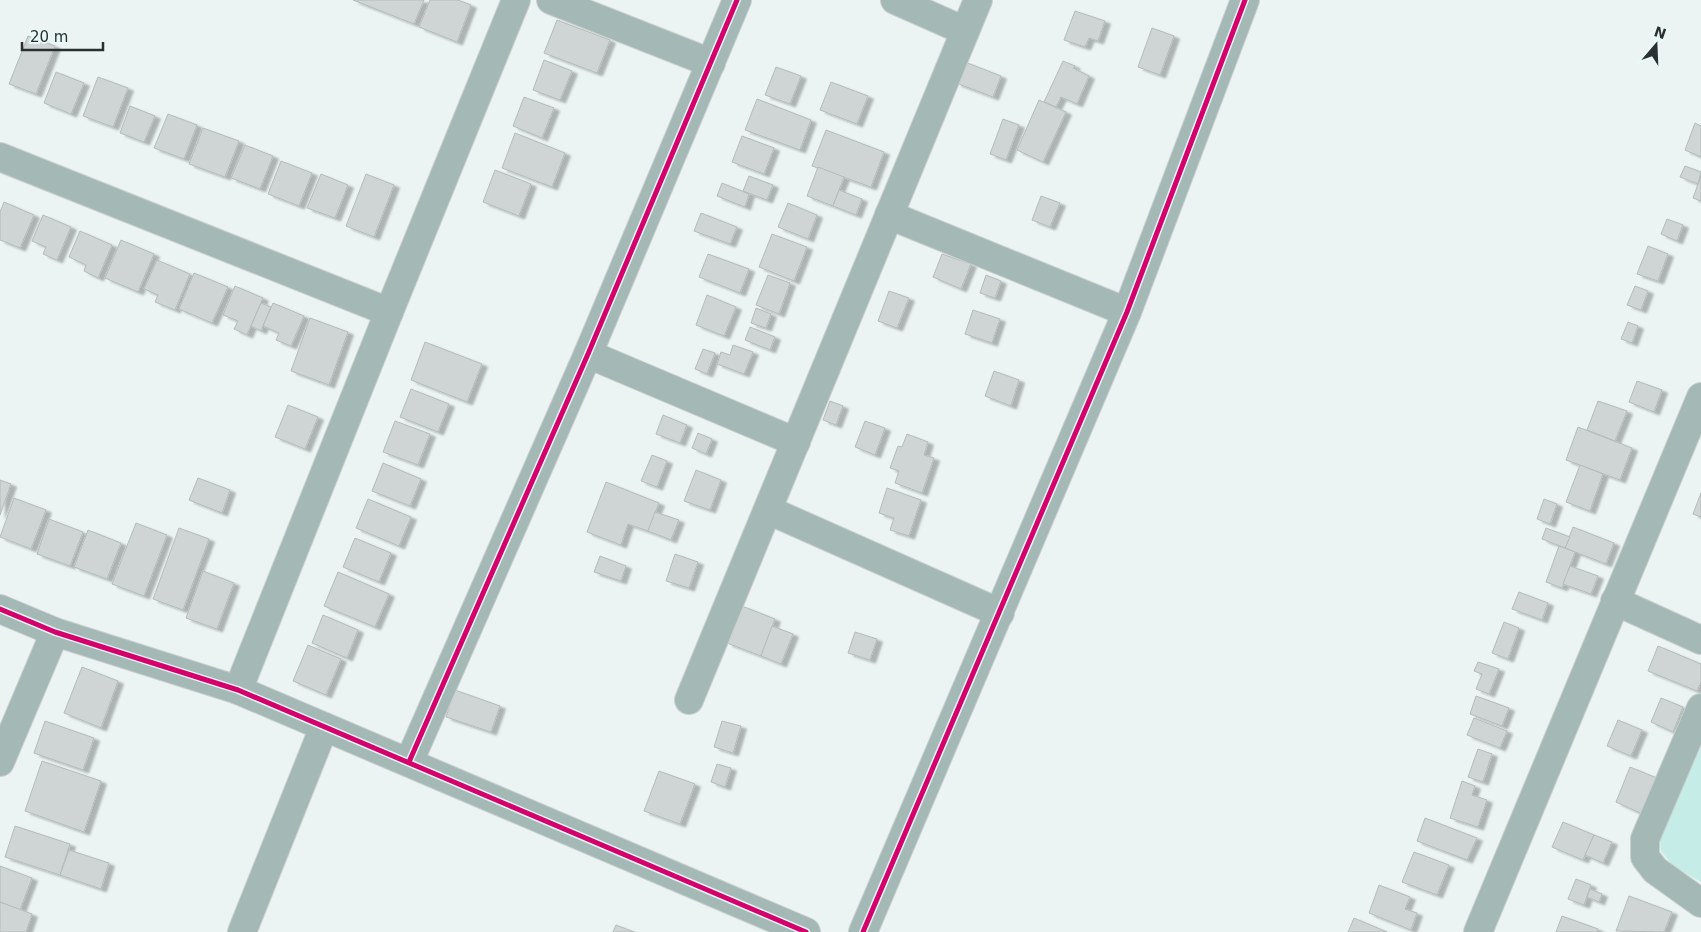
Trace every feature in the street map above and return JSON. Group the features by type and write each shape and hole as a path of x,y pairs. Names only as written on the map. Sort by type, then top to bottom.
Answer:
{"street":[{"path":"238,690 516,0"},
{"path":"551,0 711,63"},
{"path":"409,762 588,354 737,0"},
{"path":"896,0 965,31"},
{"path":"689,700 978,0"},
{"path":"863,932 1127,312 1245,0"},
{"path":"0,157 389,312"},
{"path":"890,215 1127,312"},
{"path":"588,354 796,442"},
{"path":"1478,932 1701,397"},
{"path":"768,510 1000,613"},
{"path":"1615,601 1701,640"},
{"path":"0,609 56,632 238,690 806,932"},
{"path":"0,762 56,632"},
{"path":"1701,708 1644,840 1645,857 1656,870 1701,903"},
{"path":"242,932 324,727"}],"shaded area":[{"path":"1701,735 1701,882 1673,866 1661,851 1659,831"}],"building":[{"path":"353,0 424,0 414,24"},
{"path":"430,0 458,0 471,5 457,42 419,27"},
{"path":"1075,11 1105,21 1098,41 1089,38 1085,47 1064,40"},
{"path":"557,20 610,40 597,73 544,53"},
{"path":"1152,28 1174,36 1160,75 1138,67"},
{"path":"28,36 55,46 36,94 9,84"},
{"path":"544,60 572,71 560,100 533,90"},
{"path":"1063,61 1075,66 1073,68 1089,76 1077,104 1061,97 1056,107 1044,102"},
{"path":"965,62 1001,76 993,97 956,83"},
{"path":"776,67 801,76 790,104 765,95"},
{"path":"56,72 84,83 71,114 44,103"},
{"path":"98,77 128,88 113,127 83,116"},
{"path":"831,82 868,96 857,124 820,110"},
{"path":"524,97 554,108 542,138 513,126"},
{"path":"757,99 811,120 800,150 745,130"},
{"path":"1039,100 1066,112 1043,162 1017,150"},
{"path":"130,106 155,116 144,142 120,133"},
{"path":"168,114 197,125 184,159 154,148"},
{"path":"1003,119 1019,125 1006,160 990,154"},
{"path":"1695,123 1701,126 1701,157 1685,150"},
{"path":"203,128 239,141 225,177 189,164"},
{"path":"826,130 884,152 871,187 812,166"},
{"path":"515,133 565,153 552,187 502,168"},
{"path":"742,136 774,148 764,174 732,162"},
{"path":"245,145 273,156 260,189 231,178"},
{"path":"281,161 312,173 299,206 268,194"},
{"path":"1685,166 1701,172 1698,184 1680,177"},
{"path":"818,167 844,177 833,206 807,196"},
{"path":"495,170 531,184 519,216 483,202"},
{"path":"321,174 348,185 335,218 307,208"},
{"path":"366,174 394,185 374,237 346,226"},
{"path":"749,176 773,185 767,200 743,191"},
{"path":"1701,176 1701,201 1693,198"},
{"path":"722,183 749,194 745,207 717,196"},
{"path":"839,190 862,199 856,215 833,206"},
{"path":"1041,196 1060,203 1050,227 1032,220"},
{"path":"4,202 34,215 20,248 0,240 0,212"},
{"path":"788,203 817,215 808,239 778,227"},
{"path":"701,213 737,227 730,244 694,231"},
{"path":"43,215 71,227 57,260 43,254 46,247 32,241"},
{"path":"1667,219 1683,225 1677,241 1661,234"},
{"path":"80,231 112,245 98,278 84,271 86,265 69,257"},
{"path":"772,234 807,247 794,281 759,267"},
{"path":"121,240 154,254 138,292 105,278"},
{"path":"1648,246 1668,254 1658,281 1637,274"},
{"path":"708,254 749,269 740,293 699,277"},
{"path":"942,254 971,264 961,289 933,277"},
{"path":"157,260 190,274 175,310 155,302 158,295 144,289"},
{"path":"194,273 228,287 212,323 179,309"},
{"path":"768,275 790,283 779,314 756,305"},
{"path":"986,275 1001,281 995,298 980,293"},
{"path":"235,286 263,298 247,335 234,329 238,321 223,315"},
{"path":"1635,286 1648,291 1641,310 1627,305"},
{"path":"889,291 909,298 897,328 878,321"},
{"path":"707,295 736,307 724,336 696,325"},
{"path":"261,303 271,307 261,331 251,326"},
{"path":"273,303 304,316 291,346 276,340 279,333 263,326"},
{"path":"756,308 771,314 766,328 751,323"},
{"path":"973,310 1000,319 992,343 965,334"},
{"path":"310,318 348,332 329,385 291,371"},
{"path":"1628,322 1638,326 1632,343 1621,339"},
{"path":"750,327 775,337 770,350 745,340"},
{"path":"425,342 482,364 467,402 411,380"},
{"path":"733,345 753,352 744,374 717,364 721,352 730,355"},
{"path":"703,349 715,353 707,374 695,369"},
{"path":"994,371 1019,380 1011,406 985,396"},
{"path":"1637,381 1662,390 1654,412 1629,402"},
{"path":"411,389 449,404 438,432 400,417"},
{"path":"830,401 843,406 836,425 823,420"},
{"path":"1598,401 1627,411 1615,441 1587,430"},
{"path":"288,405 318,417 305,449 275,437"},
{"path":"663,415 687,425 680,443 656,434"},
{"path":"395,421 430,434 418,465 383,452"},
{"path":"865,421 885,428 875,455 855,447"},
{"path":"1578,427 1632,448 1620,480 1566,460"},
{"path":"698,433 712,439 706,454 692,448"},
{"path":"907,434 928,442 924,455 934,458 922,493 895,483 899,471 890,468 898,446 902,447"},
{"path":"652,455 667,461 657,487 641,481"},
{"path":"383,463 421,479 410,506 372,491"},
{"path":"1580,465 1603,474 1590,511 1566,502"},
{"path":"696,470 721,480 710,510 684,501"},
{"path":"198,478 230,490 222,513 189,500"},
{"path":"0,480 11,484 0,515"},
{"path":"606,482 659,503 648,531 628,524 621,545 587,532"},
{"path":"887,488 921,500 909,536 890,530 894,518 879,513"},
{"path":"1701,493 1701,517 1693,514"},
{"path":"14,498 46,510 31,549 0,537"},
{"path":"368,499 411,517 399,546 356,528"},
{"path":"1544,499 1557,504 1550,524 1537,519"},
{"path":"655,512 679,520 671,540 648,531"},
{"path":"49,519 83,532 70,566 37,554"},
{"path":"136,523 167,535 144,596 112,584"},
{"path":"1573,527 1614,543 1606,564 1565,548"},
{"path":"179,528 209,539 183,610 153,599"},
{"path":"1546,528 1570,537 1565,548 1542,539"},
{"path":"88,530 121,543 107,579 74,567"},
{"path":"355,538 391,553 379,582 343,567"},
{"path":"1559,546 1575,552 1562,588 1546,582"},
{"path":"675,554 698,562 689,588 666,581"},
{"path":"600,556 626,566 621,581 594,572"},
{"path":"1570,566 1598,576 1591,594 1563,584"},
{"path":"203,571 234,583 217,629 186,618"},
{"path":"338,572 389,594 375,627 324,606"},
{"path":"1519,592 1548,603 1542,620 1512,609"},
{"path":"742,606 775,619 761,656 727,643"},
{"path":"323,615 358,630 347,658 312,643"},
{"path":"1504,622 1519,628 1508,659 1492,653"},
{"path":"772,626 793,634 781,664 761,656"},
{"path":"855,632 877,639 870,660 848,653"},
{"path":"308,645 341,659 326,695 293,681"},
{"path":"1658,646 1701,664 1701,682 1697,691 1648,671"},
{"path":"1478,662 1499,669 1489,694 1476,689 1482,674 1474,671"},
{"path":"82,667 118,681 101,728 64,713"},
{"path":"455,690 500,706 491,732 446,717"},
{"path":"1476,696 1509,708 1502,726 1470,714"},
{"path":"1661,698 1683,707 1673,732 1651,722"},
{"path":"1474,718 1507,731 1500,748 1467,735"},
{"path":"1618,720 1642,730 1631,756 1607,746"},
{"path":"45,721 94,738 83,770 34,753"},
{"path":"722,721 741,726 733,753 714,747"},
{"path":"1478,749 1492,754 1483,782 1468,777"},
{"path":"42,761 101,781 84,832 25,811"},
{"path":"717,764 731,768 725,787 711,782"},
{"path":"1630,767 1664,781 1649,817 1616,802"},
{"path":"659,771 695,784 680,824 644,811"},
{"path":"1462,781 1475,786 1472,795 1487,800 1478,827 1450,818"},
{"path":"1425,818 1477,838 1467,860 1417,841"},
{"path":"1563,822 1594,835 1583,860 1552,847"},
{"path":"15,826 70,844 60,875 5,857"},
{"path":"1594,835 1612,842 1603,863 1585,855"},
{"path":"69,850 109,863 101,889 60,875"},
{"path":"1414,852 1449,865 1437,895 1402,882"},
{"path":"0,866 32,878 20,910 0,902"},
{"path":"1576,879 1591,885 1584,905 1568,899"},
{"path":"1379,885 1410,897 1405,909 1417,913 1411,930 1369,913"},
{"path":"1590,889 1602,894 1599,902 1587,897"},
{"path":"1629,896 1672,912 1664,932 1616,931"},
{"path":"0,902 32,914 26,932 0,932"},
{"path":"1562,916 1598,929 1597,932 1556,932"},
{"path":"1354,918 1387,932 1348,932"},
{"path":"616,925 634,932 613,932"}],"cycle path":[{"path":"409,762 588,354 737,0"},
{"path":"863,932 1127,312 1245,0"},
{"path":"0,609 55,632 238,690 806,932"}]}
